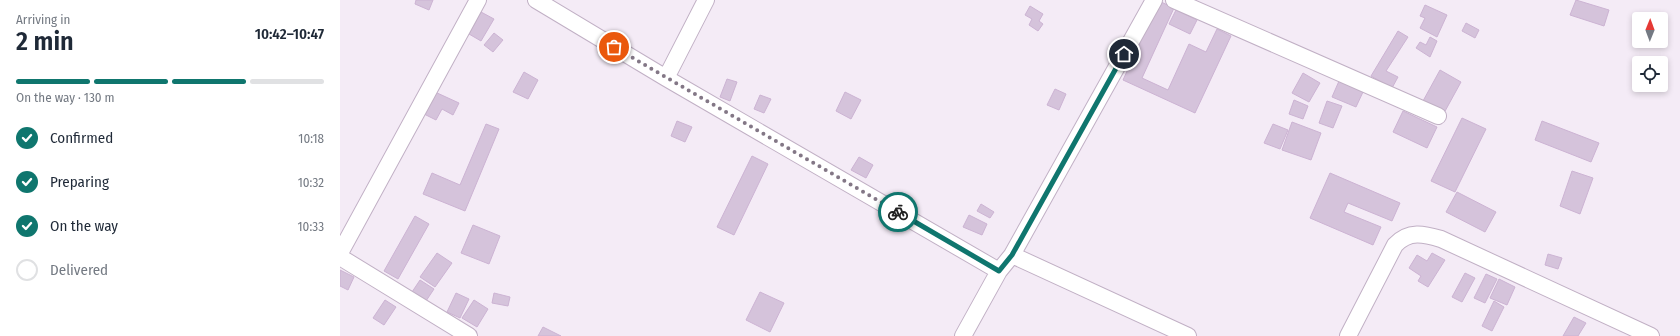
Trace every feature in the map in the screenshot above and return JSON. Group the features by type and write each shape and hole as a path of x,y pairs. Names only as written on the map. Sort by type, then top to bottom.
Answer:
{"street":[{"path":"340,253 478,0"},
{"path":"536,0 666,78 999,271"},
{"path":"666,78 706,0"},
{"path":"963,336 999,271 1012,255 1154,0"},
{"path":"1174,0 1438,116"},
{"path":"1348,336 1395,245 1402,238 1414,234 1441,239 1651,336"},
{"path":"1012,255 1188,336"},
{"path":"340,257 469,336"}],"building":[{"path":"416,0 433,0 429,10 415,4"},
{"path":"1576,0 1609,10 1604,26 1570,15"},
{"path":"1159,1 1174,8 1142,78 1168,90 1189,44 1206,52 1217,29 1231,36 1195,113 1123,80"},
{"path":"1425,5 1447,15 1437,37 1420,28 1425,18 1420,16"},
{"path":"1030,6 1043,14 1039,21 1043,24 1038,31 1029,25 1032,19 1025,15"},
{"path":"1176,10 1197,20 1190,34 1169,24"},
{"path":"481,12 494,19 481,41 469,34"},
{"path":"1466,23 1479,30 1475,38 1462,31"},
{"path":"1398,31 1408,37 1386,71 1398,77 1392,88 1371,76"},
{"path":"494,33 503,40 493,52 484,45"},
{"path":"1430,37 1437,41 1430,57 1416,48 1420,42 1426,45"},
{"path":"1440,70 1461,82 1444,113 1423,101"},
{"path":"524,72 538,80 528,99 513,92"},
{"path":"1303,73 1320,83 1309,102 1292,93"},
{"path":"727,79 737,82 730,101 720,97"},
{"path":"1339,81 1363,92 1356,107 1332,97"},
{"path":"1055,89 1066,94 1059,110 1047,105"},
{"path":"435,92 459,103 453,115 442,109 436,120 424,114"},
{"path":"845,92 861,100 851,119 836,111"},
{"path":"760,95 771,99 764,113 754,109"},
{"path":"1294,100 1308,106 1303,119 1289,114"},
{"path":"1327,101 1342,106 1333,128 1319,123"},
{"path":"1403,111 1437,127 1427,148 1393,132"},
{"path":"1462,118 1486,129 1455,192 1431,181"},
{"path":"677,121 692,127 685,142 671,136"},
{"path":"1542,121 1599,143 1591,162 1535,140"},
{"path":"1292,122 1321,133 1311,160 1282,150"},
{"path":"486,124 499,129 465,211 423,194 432,173 460,185"},
{"path":"1273,124 1288,130 1280,149 1264,143"},
{"path":"752,156 768,164 734,235 717,227"},
{"path":"859,157 873,165 866,178 851,170"},
{"path":"1572,171 1593,178 1580,214 1560,206"},
{"path":"1330,173 1400,203 1392,221 1348,203 1344,212 1381,227 1373,245 1310,218"},
{"path":"1457,192 1496,212 1485,232 1446,212"},
{"path":"981,204 994,212 990,218 977,211"},
{"path":"969,215 987,224 982,235 963,227"},
{"path":"415,216 429,224 398,279 384,271"},
{"path":"473,225 500,236 489,264 461,253"},
{"path":"437,253 452,263 435,287 420,277"},
{"path":"1432,253 1445,260 1428,287 1418,281 1421,276 1409,268 1417,255 1427,261"},
{"path":"1548,254 1562,258 1558,269 1545,265"},
{"path":"340,270 354,277 348,290 340,286"},
{"path":"1465,273 1475,278 1462,302 1452,297"},
{"path":"1486,274 1497,279 1485,303 1474,298"},
{"path":"1499,279 1515,287 1507,305 1490,298"},
{"path":"420,280 434,289 426,301 412,292"},
{"path":"760,292 784,303 770,332 746,320"},
{"path":"456,293 469,299 460,318 447,312"},
{"path":"494,293 510,297 508,306 492,303"},
{"path":"385,300 396,307 384,325 373,318"},
{"path":"474,300 488,309 477,327 462,318"},
{"path":"1494,301 1504,307 1492,331 1482,326"},
{"path":"1574,317 1586,323 1578,336 1563,336"},
{"path":"543,327 561,336 538,336"}],"way so far":[{"path":"614,47 898,212"}],"route":[{"path":"898,212 999,271 1012,255 1124,54"}]}
